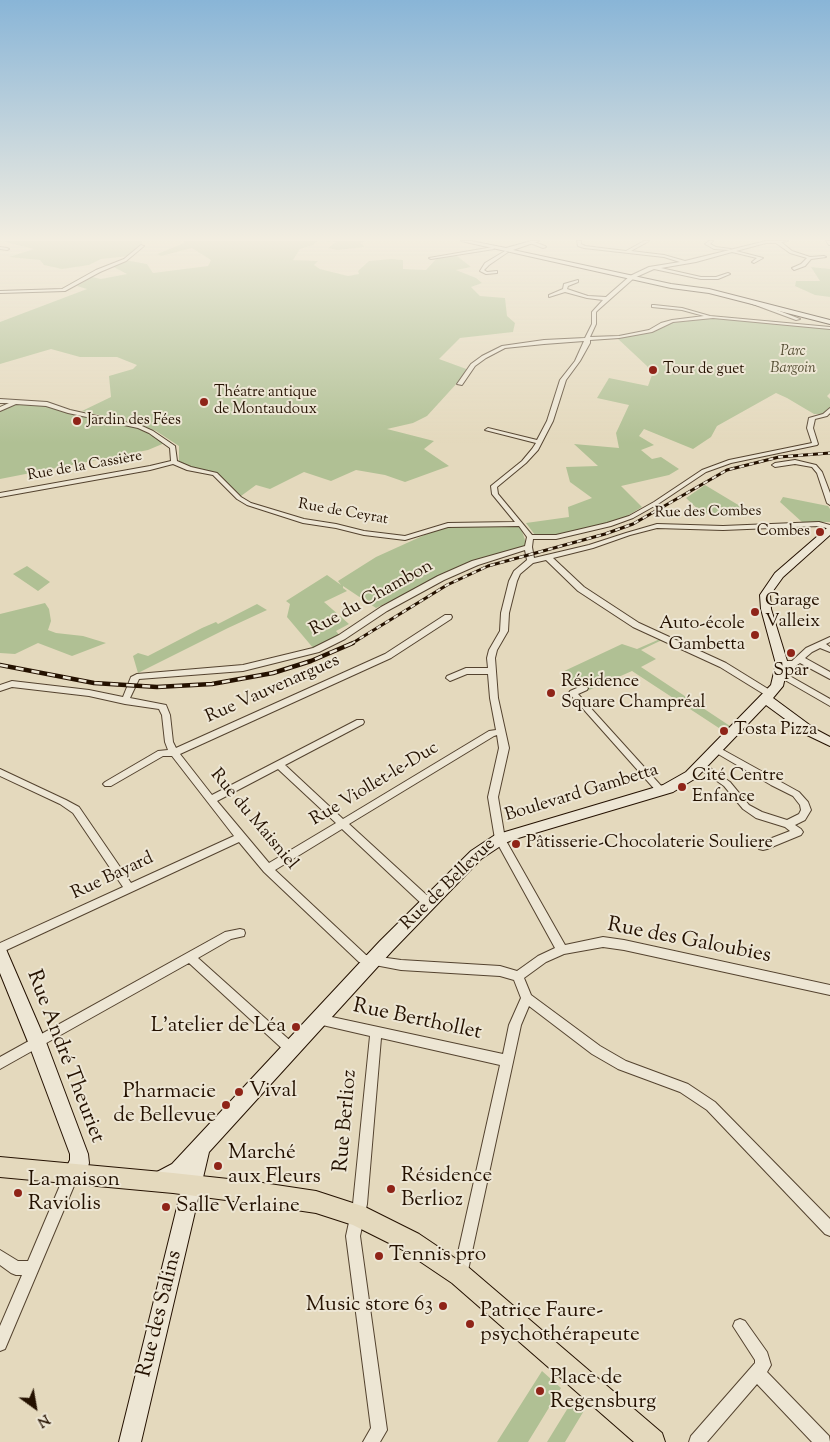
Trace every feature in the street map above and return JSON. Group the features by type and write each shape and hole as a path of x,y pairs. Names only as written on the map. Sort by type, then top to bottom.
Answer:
{"main road":[{"path":"777,308 830,322"},
{"path":"781,669 766,609 765,595 779,575 830,528"},
{"name":"Boulevard Gambetta","path":"500,839 661,791 683,781 777,686 781,669"},
{"path":"768,696 812,732 830,742"},
{"name":"Rue de Bellevue","path":"158,1182 179,1171 318,1019 428,904 476,855 500,839"},
{"name":"Rue André Theuriet","path":"0,954 37,1042 79,1154 80,1163 72,1174"},
{"name":"Rue de Bellevue","path":"191,1186 201,1148"},
{"path":"0,1166 299,1199 357,1215 411,1242 460,1275 653,1442"},
{"name":"Rue des Salins","path":"130,1442 191,1186"}],"street":[{"path":"531,561 528,547 530,537 493,489 497,482 524,462 535,450 550,421 563,380 587,343 586,339 594,324 594,312 597,308"},
{"path":"675,308 713,317 830,327"},
{"path":"768,308 788,316 830,327"},
{"path":"460,384 478,361 492,351 504,347 650,332 672,321 713,317"},
{"path":"0,401 48,404 68,411 140,428 150,432 173,447 174,462"},
{"path":"0,409 16,402"},
{"path":"530,537 567,535 621,522 656,503 704,471 729,462 815,444 810,428 812,418 822,416 830,410"},
{"path":"488,430 538,442"},
{"path":"780,450 795,462"},
{"name":"Rue de la Cassière","path":"0,495 174,462"},
{"name":"Rue de Ceyrat","path":"174,462 189,469 215,474 241,500 249,504 303,521 364,533 405,538 448,525 521,524"},
{"path":"775,465 795,462 812,465 818,470 830,503"},
{"name":"Rue des Combes","path":"531,561 549,558 657,526 722,528 819,524 830,528"},
{"name":"Rue du Chambon","path":"125,701 134,679 137,677 244,668 316,650 342,637 384,609 441,578 475,563 528,547"},
{"path":"549,558 586,593 636,625 723,665 768,696"},
{"name":"Rue de Bellevue","path":"500,839 493,797 504,758 504,748 494,698 491,658 493,650 504,632 505,612 513,581 517,573 531,561"},
{"name":"Rue Vauvenargues","path":"108,784 161,753 174,753 388,656 448,617"},
{"path":"781,669 794,664 809,650 830,639"},
{"path":"819,644 830,650"},
{"path":"800,659 830,676"},
{"path":"781,669 830,703"},
{"path":"450,678 466,671 492,671"},
{"path":"0,688 12,684 89,693 125,701"},
{"path":"584,688 574,693 661,791"},
{"name":"Rue du Maisniel","path":"125,701 163,707 166,715 169,742 174,753 210,800 268,869 363,959 374,960"},
{"path":"210,800 360,722"},
{"name":"Rue Viollet-le-Duc","path":"268,869 492,733 501,732"},
{"path":"716,749 802,799 806,810 802,816 788,824"},
{"path":"278,764 428,904"},
{"path":"700,765 727,784 750,810 788,824 798,832 763,846"},
{"path":"0,772 76,810 129,888"},
{"name":"Rue Bayard","path":"0,948 241,837"},
{"path":"500,839 562,950"},
{"path":"0,1063 229,935 240,933"},
{"name":"Rue des Galoubies","path":"518,976 542,959 562,950 603,942 830,990"},
{"path":"190,957 291,1049"},
{"path":"374,960 400,965 500,971 518,976 526,998 608,1058 684,1088 711,1106 830,1229"},
{"path":"460,1275 516,1020 526,998"},
{"name":"Rue Berthollet","path":"318,1019 507,1061"},
{"name":"Rue Berlioz","path":"371,1442 379,1430 354,1246 354,1227 360,1204 376,1031"},
{"path":"0,1344 72,1174"},
{"path":"0,1257 16,1268 33,1268"},
{"path":"697,1442 763,1365 762,1357 740,1326"},
{"path":"757,1373 823,1442"}],"green space":[{"path":"36,308 506,308 507,316 515,323 513,332 460,338 439,359 469,370 427,416 413,423 387,429 434,441 424,449 449,466 405,482 385,475 356,470 331,481 304,472 270,489 256,485 241,496 216,472 191,469 179,461 179,446 156,431 142,425 82,411 111,397 109,376 133,369 137,365 117,357 80,357 51,349 0,364 0,322"},
{"name":"Parc Bargoin","path":"716,318 830,328 830,393 827,396 830,399 830,407 823,414 814,414 776,393 717,426 711,437 693,449 644,429 639,436 654,445 641,450 652,459 661,457 679,469 669,475 621,486 642,507 619,521 555,536 535,535 526,523 569,517 568,507 592,498 570,482 566,467 598,466 574,444 619,448 616,433 629,405 597,398 609,378 648,386 652,375 647,366 617,338 652,332 670,323"},
{"path":"17,403 47,404 140,427 167,442 148,450 0,479 0,409"},
{"path":"705,485 750,512 703,514 686,498"},
{"path":"783,497 828,506 830,509 830,522 802,522 780,502"},
{"path":"451,526 517,526 521,528 527,546 424,585 376,608 343,586 347,591 324,602 349,624 336,631 340,636 314,649 287,617 290,604 286,601 327,575 341,585 338,581 376,557 440,528"},
{"path":"27,566 50,582 38,591 13,574"},
{"path":"45,603 49,609 51,621 48,630 56,633 83,636 106,643 72,656 38,643 15,654 0,653 0,614"},
{"path":"257,604 267,610 138,673 133,656 138,653 148,656 202,628 216,622 218,624"},
{"path":"660,639 662,640 641,650 656,659 641,667 730,726 725,732 632,671 587,691 579,683 572,686 560,673 622,644 637,649"},
{"path":"542,1371 561,1388 528,1442 497,1442"},
{"path":"574,1398 585,1409 565,1442 547,1442"}],"railway":[{"path":"352,644 447,585 488,566 605,534 633,524 727,470 779,457 830,453"},
{"path":"0,665 94,683 157,687 212,684 273,673 311,661 352,644"}],"place":[{"name":"Tour de guet","path":"653,370"},
{"name":"Théatre antique de Montaudoux","path":"204,402"},
{"name":"Jardin des Fées","path":"77,421"},
{"name":"Combes","path":"820,532"},
{"name":"Garage Valleix","path":"755,612"},
{"name":"Auto-école Gambetta","path":"755,635"},
{"name":"Spar","path":"791,653"},
{"name":"Résidence Square Champréal","path":"551,693"},
{"name":"Tosta Pizza","path":"724,731"},
{"name":"Cité Centre Enfance","path":"682,787"},
{"name":"Pâtisserie-Chocolaterie Souliere","path":"516,844"},
{"name":"L'atelier de Léa","path":"296,1027"},
{"name":"Vival","path":"239,1092"},
{"name":"Pharmacie de Bellevue","path":"226,1105"},
{"name":"Marché aux Fleurs","path":"218,1166"},
{"name":"Résidence Berlioz","path":"391,1189"},
{"name":"La maison Raviolis","path":"18,1193"},
{"name":"Salle Verlaine","path":"166,1207"},
{"name":"Tennis pro","path":"379,1256"},
{"name":"Music store 63","path":"443,1306"},
{"name":"Patrice Faure- psychothérapeute","path":"470,1324"},
{"name":"Place de Regensburg","path":"540,1391"}]}
